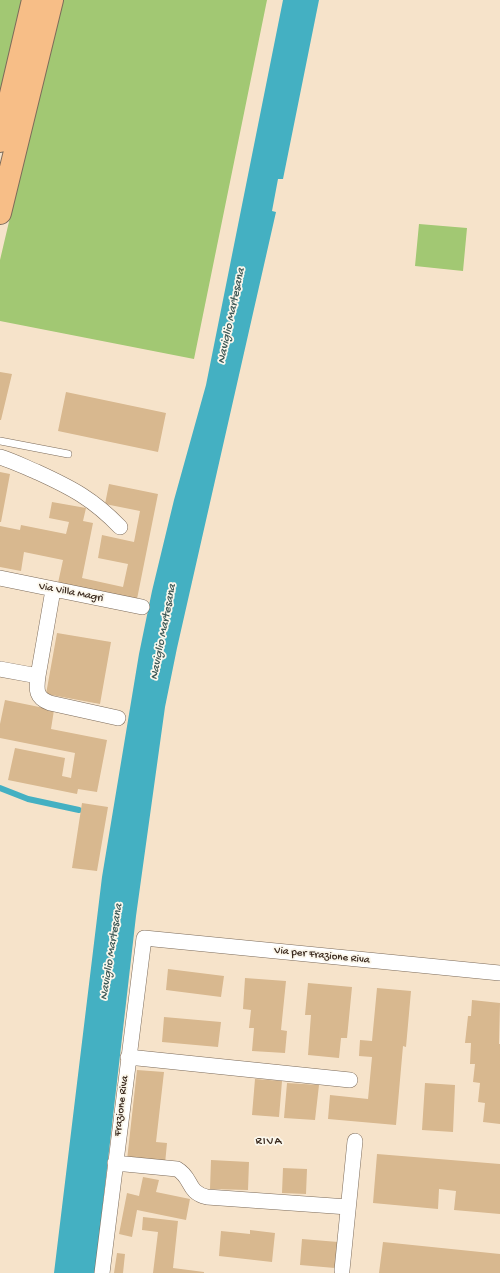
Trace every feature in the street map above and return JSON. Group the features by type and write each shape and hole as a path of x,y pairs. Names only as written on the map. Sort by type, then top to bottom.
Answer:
{"main road":[{"path":"0,141 33,0"},
{"path":"0,212 52,0"}],"street":[{"path":"0,103 24,0"},
{"path":"0,457 67,486 90,500 120,527"},
{"name":"Via Villa Magri","path":"0,578 142,607"},
{"path":"53,590 38,676 37,692 46,702 118,718"},
{"path":"0,669 38,676"},
{"name":"Via per Frazione Riva","path":"144,938 500,973"},
{"name":"Frazione Riva","path":"102,1273 144,938"},
{"path":"128,1057 350,1080"},
{"path":"342,1270 355,1141"},
{"path":"115,1163 177,1169 187,1177 195,1192 201,1195 348,1207"}],"lane":[{"path":"0,442 68,454"}],"green space":[{"path":"0,0 22,0 0,99"},
{"path":"61,0 267,0 194,359 0,321 0,260"},
{"path":"419,224 467,228 463,271 415,266"}],"water":[{"name":"Naviglio Martesana","path":"283,0 319,0 283,179 278,179 272,211 276,212 177,648 165,707 136,916 95,1273 54,1273 102,877 139,654 152,591 174,500 206,385"}],"building":[{"path":"0,372 12,374 1,420 0,420"},
{"path":"66,392 166,413 158,452 58,431"},
{"path":"0,472 10,474 1,522 0,522"},
{"path":"109,484 158,494 137,599 58,583 63,560 24,552 21,571 0,567 0,526 20,530 21,525 66,534 69,522 49,518 52,502 86,508 83,521 93,523 82,578 123,587 128,564 98,558 102,535 134,542 140,511 105,504"},
{"path":"57,633 111,642 100,704 46,694"},
{"path":"5,700 54,710 51,729 107,740 97,792 78,789 77,794 8,780 15,748 65,758 62,776 71,778 75,753 0,738 0,724"},
{"path":"82,803 108,807 97,871 72,868"},
{"path":"168,969 224,976 221,997 166,990"},
{"path":"245,978 286,981 281,1030 287,1031 285,1053 252,1051 254,1028 249,1028 251,1010 243,1009"},
{"path":"308,983 352,987 347,1038 341,1038 339,1058 308,1055 311,1015 305,1015"},
{"path":"377,988 411,991 406,1047 403,1046 396,1125 328,1119 330,1095 368,1099 372,1057 359,1056 360,1040 372,1041"},
{"path":"472,1000 500,1003 500,1124 483,1122 485,1103 478,1102 480,1083 473,1082 475,1064 470,1064 471,1043 465,1043 468,1016 471,1016"},
{"path":"164,1017 221,1022 218,1047 162,1042"},
{"path":"137,1070 164,1072 156,1142 167,1143 165,1164 127,1160"},
{"path":"255,1079 282,1081 279,1117 252,1115"},
{"path":"287,1083 319,1085 315,1120 284,1118"},
{"path":"425,1083 455,1085 453,1132 422,1130"},
{"path":"377,1154 500,1164 500,1214 454,1210 456,1191 439,1189 438,1209 373,1203"},
{"path":"211,1160 249,1162 248,1190 210,1189"},
{"path":"283,1168 307,1169 306,1194 282,1193"},
{"path":"143,1177 159,1180 156,1192 190,1199 186,1220 137,1210 132,1237 119,1234 127,1193 139,1196"},
{"path":"143,1217 178,1221 173,1268 204,1273 153,1273 158,1232 142,1230"},
{"path":"250,1230 275,1233 272,1262 219,1256 221,1231 250,1234"},
{"path":"302,1239 338,1242 335,1268 300,1265"},
{"path":"383,1242 500,1254 500,1273 379,1273"},
{"path":"117,1253 125,1254 123,1273 114,1273"}],"waterway":[{"path":"0,788 28,799 79,810"}],"district":[{"name":"RIVA","path":"269,1142"}]}
